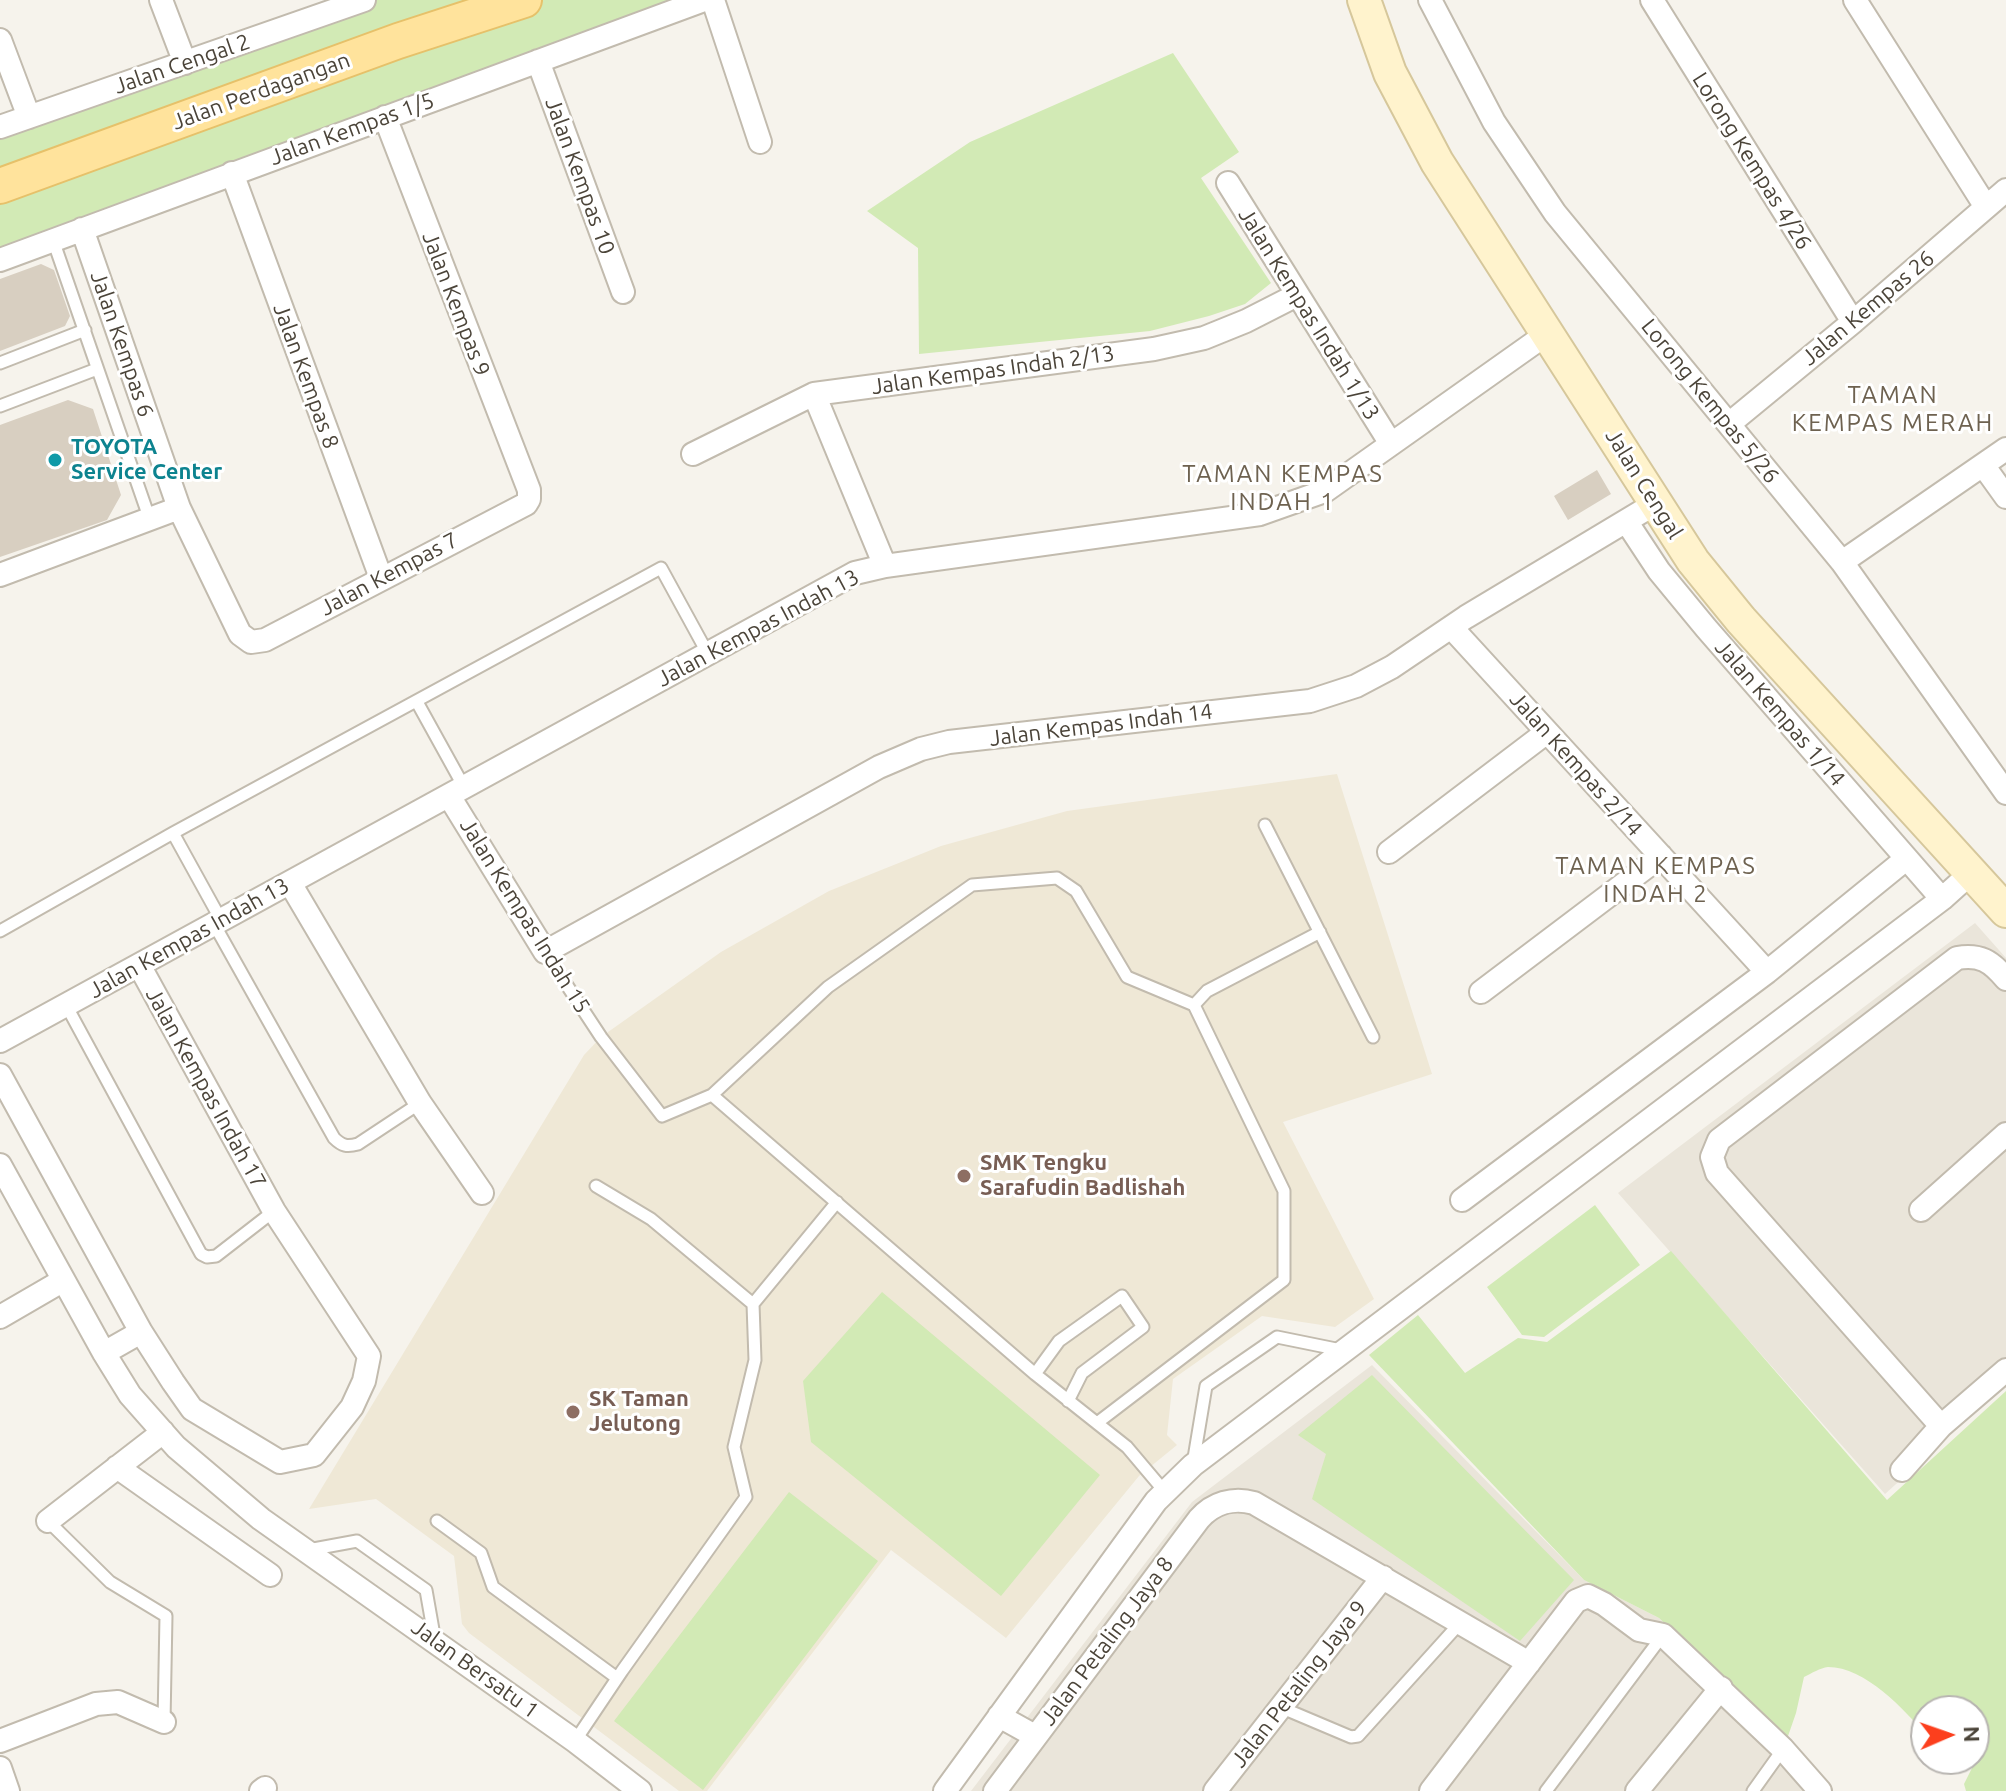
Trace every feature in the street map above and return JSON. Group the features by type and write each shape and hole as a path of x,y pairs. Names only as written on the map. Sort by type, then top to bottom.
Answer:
{"main road":[{"name":"Jalan Perdagangan","path":"0,186 383,47 524,0"}],"street":[{"path":"161,0 185,63"},
{"name":"Jalan Cengal 2","path":"0,127 185,63 331,6 364,0"},
{"name":"Jalan Kempas 1/5","path":"0,260 704,0"},
{"path":"713,0 760,142"},
{"name":"Jalan Cengal","path":"1364,0 1377,40 1409,112 1437,162 1693,561 1741,620 2006,911"},
{"name":"Lorong Kempas 4/26","path":"1652,0 1853,322"},
{"path":"1855,0 1986,207"},
{"name":"Lorong Kempas 5/26","path":"1433,1 1494,122 1555,213 1842,562 2006,793"},
{"path":"0,40 29,117"},
{"name":"Jalan Kempas 10","path":"538,61 623,292"},
{"name":"Jalan Kempas 9","path":"385,117 529,490"},
{"name":"Jalan Kempas 8","path":"232,173 381,578"},
{"name":"Jalan Kempas Indah 1/13","path":"1228,183 1391,444"},
{"name":"Jalan Kempas 26","path":"1729,424 2006,190"},
{"name":"Jalan Kempas 6","path":"82,229 179,508 240,634"},
{"name":"Jalan Kempas Indah 2/13","path":"693,454 814,394 1154,349 1204,338 1297,295"},
{"name":"Jalan Kempas Indah 13","path":"0,1041 855,573 885,566 1260,514 1325,491 1548,333"},
{"path":"814,394 885,566"},
{"path":"1842,562 2006,449"},
{"path":"1983,465 2006,497"},
{"name":"Jalan Kempas 7","path":"240,634 251,642 265,640 526,504 529,490"},
{"name":"Jalan Kempas Indah 14","path":"545,952 879,767 921,749 949,742 1310,701 1356,686 1392,667 1451,627 1656,503"},
{"path":"0,575 179,508"},
{"name":"Jalan Kempas 1/14","path":"1626,521 1659,571 1706,628 1942,899"},
{"name":"Jalan Kempas 2/14","path":"1451,627 1767,972"},
{"path":"1389,852 1547,732"},
{"name":"Jalan Kempas Indah 15","path":"456,792 545,952"},
{"path":"1481,992 1661,856"},
{"path":"1462,1200 1767,972 1906,859"},
{"path":"945,1791 1165,1492 1193,1465 1342,1350 1594,1164 1942,899 1972,872"},
{"path":"290,883 420,1103 482,1193"},
{"path":"1941,1426 1717,1173 1712,1157 1719,1140 1957,958 1975,955 1992,963 2006,979"},
{"name":"Jalan Kempas Indah 17","path":"139,965 274,1211 369,1356 364,1381 352,1407 314,1455 280,1462 192,1409 141,1332"},
{"path":"0,1075 141,1332 104,1353"},
{"path":"1921,1210 2006,1134"},
{"name":"Jalan Bersatu 1","path":"0,1165 104,1353 130,1395 163,1432 221,1487 640,1791"},
{"path":"0,1317 62,1281"},
{"path":"1902,1470 1941,1426 2006,1370"},
{"path":"48,1521 163,1432"},
{"path":"117,1467 270,1575"},
{"name":"Jalan Petaling Jaya 8","path":"995,1791 1199,1519 1215,1505 1243,1500 1254,1503 1383,1577"},
{"path":"1383,1577 1529,1663"},
{"name":"Jalan Petaling Jaya 9","path":"1215,1791 1383,1577"},
{"path":"1436,1790 1576,1601 1588,1596 1639,1630 1663,1635 1783,1749 1820,1791"},
{"path":"1637,1791 1721,1688"},
{"path":"0,1741 96,1704 118,1702 164,1722"},
{"path":"999,1716 1035,1736"},
{"path":"0,1768 8,1791"}],"lane":[{"path":"53,240 150,520"},
{"path":"0,363 85,330"},
{"path":"0,406 97,369"},
{"path":"0,931 173,833 661,568 708,654"},
{"path":"417,702 456,792"},
{"path":"1265,825 1373,1037"},
{"path":"173,833 334,1138 340,1144 358,1144 420,1103"},
{"path":"1097,1423 1284,1280 1284,1191 1194,1005 1127,977 1076,891 1057,878 972,885 828,987 712,1095 1035,1374 1127,1447 1165,1492"},
{"path":"1194,1005 1207,991 1320,932"},
{"name":"Jalan Kempas Indah 15","path":"545,952 601,1037 662,1116 712,1095"},
{"path":"66,1005 201,1254 216,1256 274,1211"},
{"path":"596,1186 651,1219 753,1304"},
{"path":"575,1741 746,1497 734,1447 755,1360 753,1304 837,1202"},
{"path":"1035,1374 1059,1341 1122,1296 1143,1327 1082,1373 1068,1401"},
{"path":"1193,1465 1206,1386 1277,1337 1342,1350"},
{"path":"48,1521 110,1582 166,1616 164,1722"},
{"path":"437,1521 481,1553 493,1587 617,1678"},
{"path":"308,1550 357,1541 426,1590 435,1641"},
{"path":"1280,1707 1351,1737 1358,1736 1460,1623"},
{"path":"1546,1791 1663,1635"},
{"path":"1753,1791 1783,1749"}],"shaded area":[{"name":"SMK Tengku Sarafudin Badlishah","path":"1337,774 1432,1074 1283,1122 1374,1299 1335,1327 1262,1316 1173,1379 1167,1435 1177,1445 1139,1476 1006,1638 891,1550 707,1791 679,1791 469,1633 462,1624 454,1556 376,1499 309,1509 584,1055 601,1037 721,952 829,891 941,846 1067,811"},
{"path":"1975,923 2006,958 2006,1385 1885,1494 1618,1193"},
{"path":"1372,1365 1584,1580 1659,1618 1833,1791 971,1791 1192,1502"}],"green space":[{"path":"364,0 704,0 0,260 0,127"},
{"path":"1173,53 1239,152 1201,178 1271,283 1245,304 1150,331 919,354 918,248 867,211 970,142"},
{"path":"1595,1205 1640,1265 1544,1337 1522,1335 1487,1287"},
{"path":"1671,1251 1887,1500 2006,1391 2006,1791 1966,1791 1964,1784 1968,1775 1990,1775 1990,1695 1910,1695 1910,1716 1883,1691 1856,1674 1828,1667 1804,1677 1787,1739 1659,1618 1584,1580 1369,1355 1418,1315 1465,1373 1518,1338 1547,1342"},
{"path":"882,1292 1100,1475 1001,1596 811,1442 803,1381"},
{"path":"1372,1375 1574,1580 1520,1641 1312,1499 1326,1454 1298,1435"},
{"path":"789,1492 878,1561 703,1790 614,1721"}],"building":[{"path":"41,264 54,270 70,316 65,326 0,351 0,279"},
{"name":"TOYOTA Service Center","path":"68,400 93,409 121,495 107,520 0,557 0,425"},
{"path":"1597,470 1611,494 1568,520 1554,496"}],"place":[{"name":"TOYOTA Service Center","path":"55,460"},
{"name":"SMK Tengku Sarafudin Badlishah","path":"964,1176"},
{"name":"SK Taman Jelutong","path":"573,1412"}],"district":[{"name":"TAMAN KEMPAS MERAH","path":"1893,409"},
{"name":"TAMAN KEMPAS INDAH 1","path":"1283,488"},
{"name":"TAMAN KEMPAS INDAH 2","path":"1656,880"}]}
